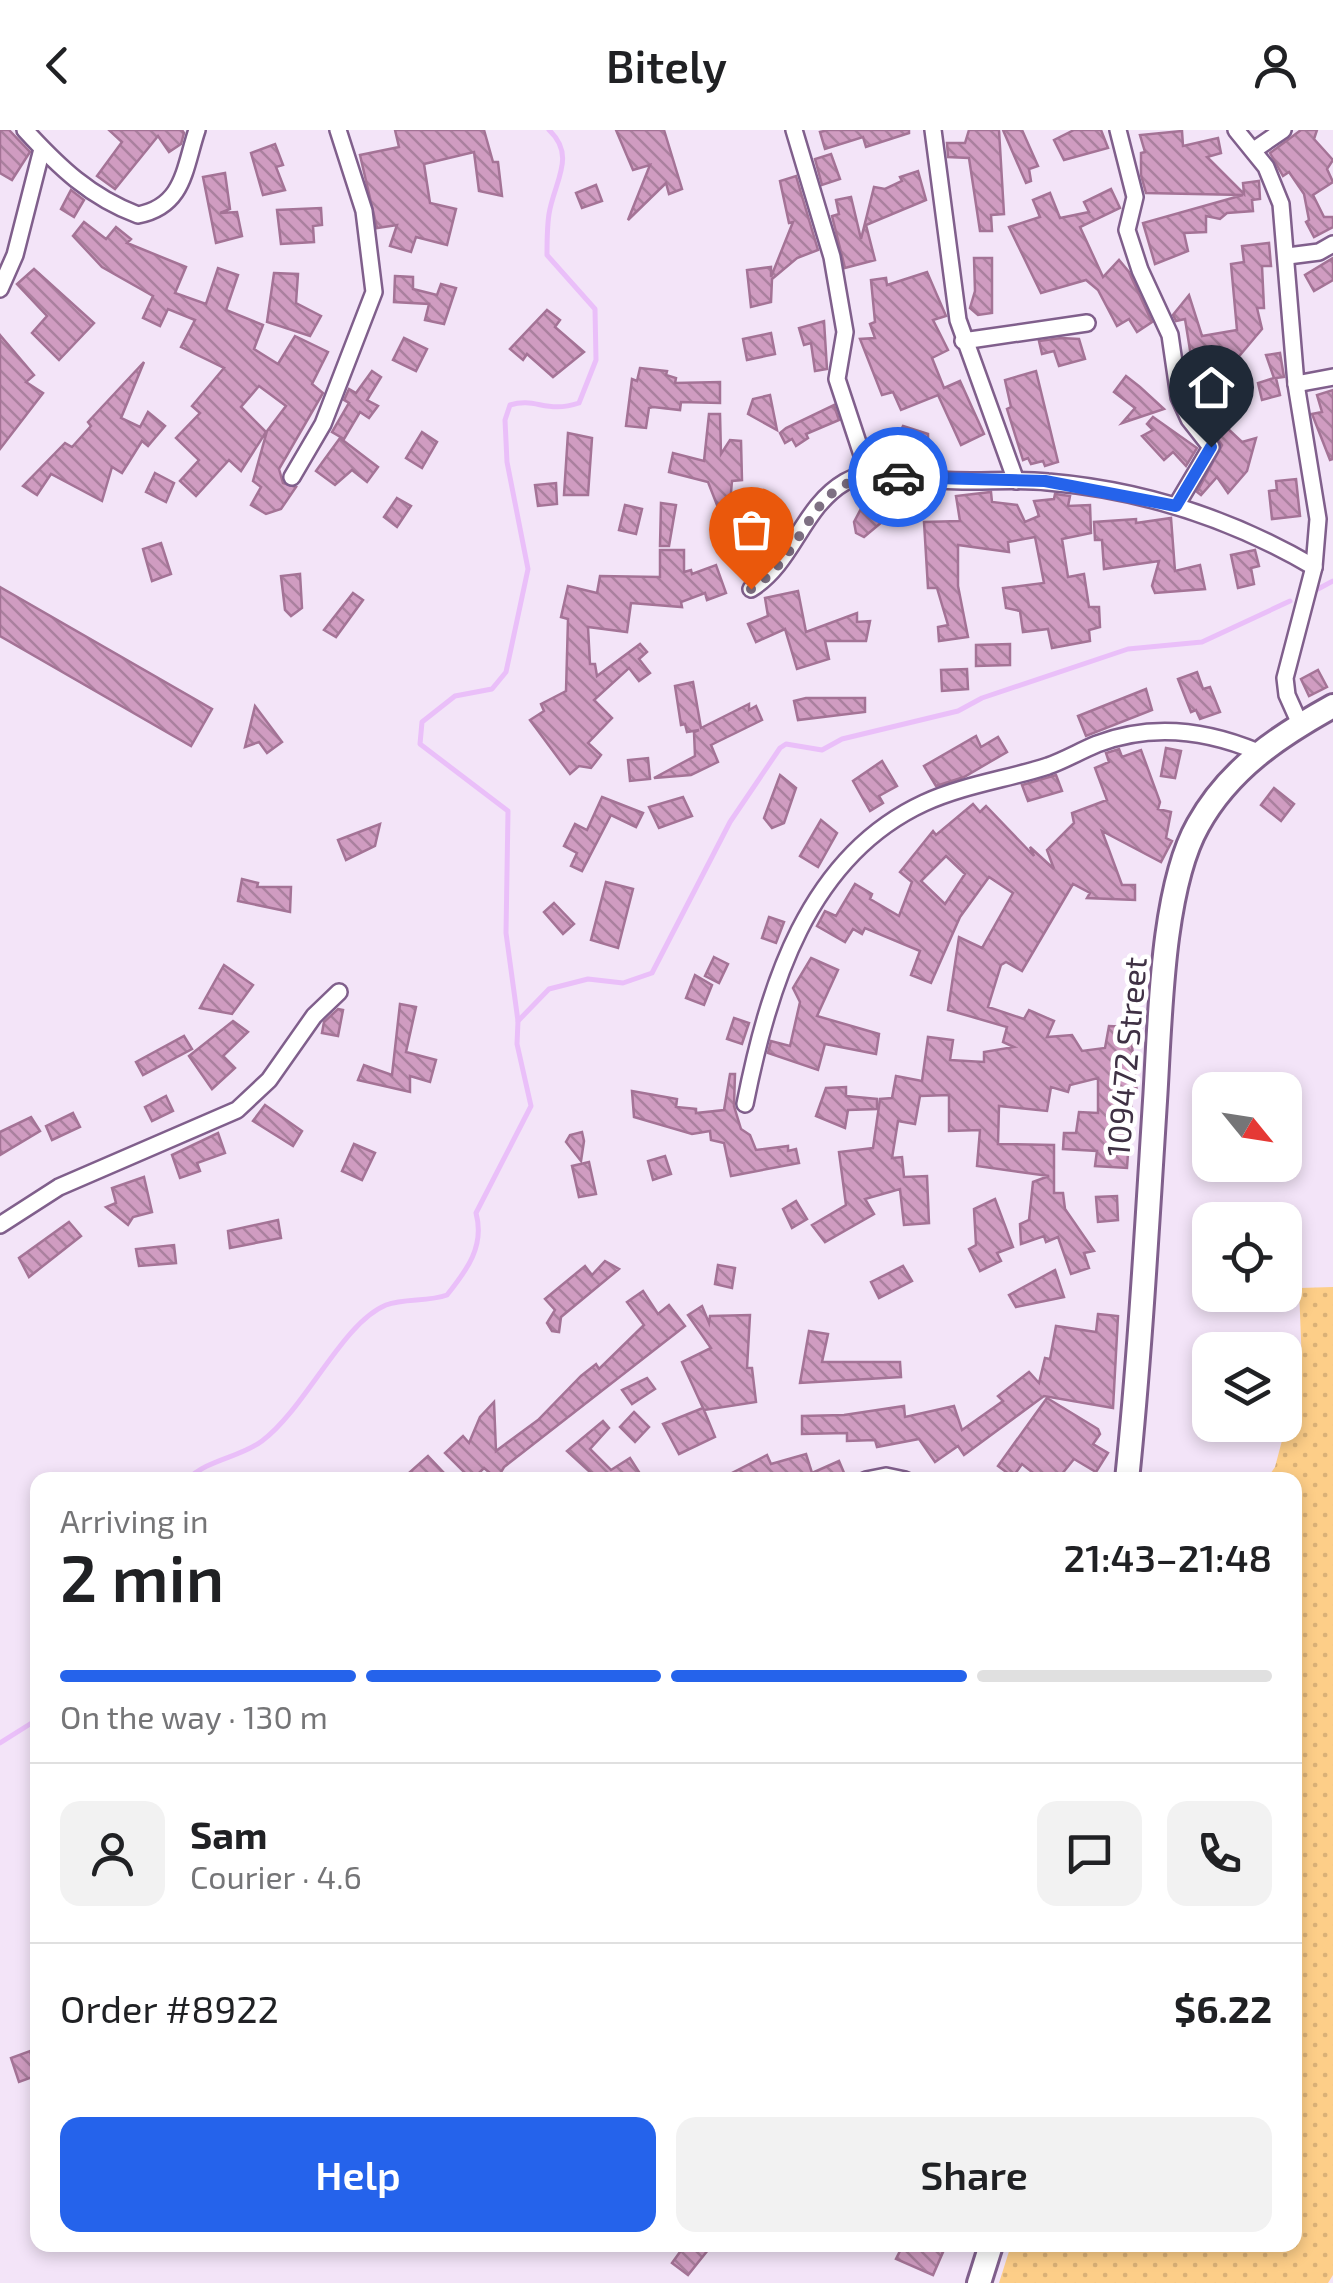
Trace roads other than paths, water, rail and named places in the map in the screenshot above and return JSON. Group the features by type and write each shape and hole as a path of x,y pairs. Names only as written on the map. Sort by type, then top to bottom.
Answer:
{"street":[{"path":"25,130 76,182 108,204 138,215 171,201 180,188 197,130"},
{"path":"292,477 323,424 374,292 372,245 352,164 338,130"},
{"path":"794,130 832,257 845,332 837,379 868,474"},
{"path":"933,130 963,341 1016,481"},
{"path":"1118,130 1135,197 1127,230 1140,270 1170,334 1184,410 1211,447 1176,506"},
{"path":"1236,130 1254,150 1282,204 1296,384 1318,519 1314,566 1286,678 1287,695 1300,724"},
{"path":"1254,150 1283,130"},
{"path":"0,290 15,254 42,149"},
{"path":"1288,256 1318,252 1333,244"},
{"path":"963,341 1088,324"},
{"path":"1296,384 1333,376"},
{"path":"751,589 778,569 821,502 848,480 868,474 1080,486 1176,506 1248,531 1314,566"},
{"name":"109472 Street","path":"1128,1472 1164,978 1175,905 1196,828 1215,798 1258,752 1333,706"},
{"path":"744,1104 762,1021 796,934 863,842 890,821 927,802 1053,764 1100,743 1143,733 1185,730 1218,735 1258,752"},
{"path":"0,1226 59,1187 238,1110 269,1080 314,1016 339,992"},
{"path":"979,2283 988,2252"}],"waterway":[{"path":"518,1021 506,933 508,811 420,744 422,722 455,696 492,689 506,672 528,569 507,462 505,420 510,405 558,407 579,403 596,360 595,309 547,255 549,214 563,160 562,150 549,130"},
{"path":"1318,589 1333,581"},
{"path":"196,1472 262,1441 294,1408 354,1329 370,1315 393,1303 447,1295 472,1257 478,1236 476,1213 531,1106 517,1044 518,1021 549,989 588,979 623,983 652,973 730,822 780,748 786,744 822,750 842,739 958,711 982,698 1128,649 1202,642 1290,601"},
{"path":"0,1743 30,1724"}]}
